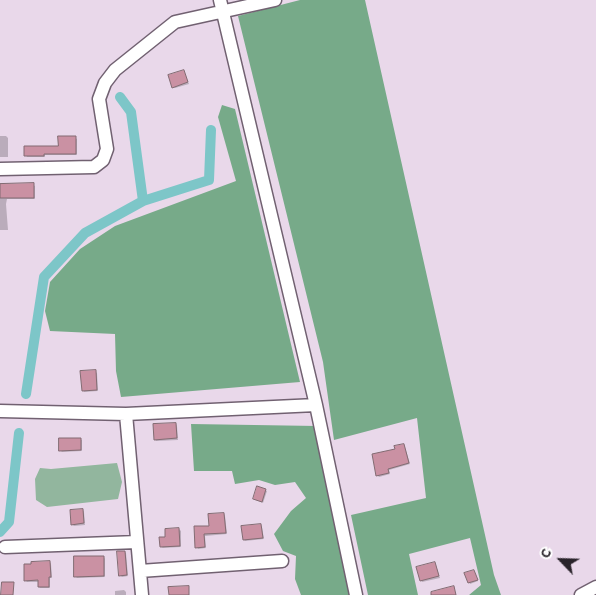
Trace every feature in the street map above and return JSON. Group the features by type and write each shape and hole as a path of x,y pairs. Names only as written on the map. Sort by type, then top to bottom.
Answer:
{"street":[{"path":"0,169 94,167 103,160 107,149 99,99 105,83 116,70 175,22 221,6 275,0"},
{"path":"221,6 316,405 356,595"},
{"path":"0,411 126,414 316,405"},
{"path":"126,414 142,595"},
{"path":"5,547 137,542"},
{"path":"140,571 282,561"},
{"path":"581,595 596,587"}],"green space":[{"path":"300,0 365,0 494,575 501,595 469,595 481,585 470,538 409,554 418,595 368,595 351,515 426,498 417,418 334,440 323,362 238,16"},
{"path":"222,105 235,109 300,382 121,397 116,371 115,334 50,331 45,311 50,282 80,249 115,226 236,181 218,117"},
{"path":"191,424 317,426 350,595 301,595 295,579 296,556 283,551 274,534 291,511 306,498 295,482 275,485 259,480 235,484 232,471 194,471"},
{"path":"117,463 122,482 118,499 47,507 36,500 35,479 40,468 51,469"}],"building":[{"path":"184,70 188,82 172,88 168,75"},
{"path":"58,136 76,136 76,154 24,156 24,146 58,146"},
{"path":"34,183 34,198 0,198 0,184"},
{"path":"96,370 97,390 82,391 80,371"},
{"path":"176,423 177,438 154,440 153,424"},
{"path":"59,438 81,438 81,450 59,451"},
{"path":"404,444 409,463 388,469 389,473 376,476 372,454 395,449 394,446"},
{"path":"257,486 266,489 262,502 253,499"},
{"path":"83,509 84,523 71,525 70,510"},
{"path":"224,513 226,533 204,534 205,547 195,548 194,526 209,526 208,514"},
{"path":"261,524 263,538 243,540 241,526"},
{"path":"179,528 180,546 160,547 159,537 165,537 165,529"},
{"path":"117,551 125,551 127,575 119,576"},
{"path":"74,556 104,556 104,576 74,577"},
{"path":"50,561 51,577 49,577 49,587 38,587 38,580 24,581 24,564"},
{"path":"435,562 439,576 420,581 416,567"},
{"path":"474,570 478,580 468,583 464,573"},
{"path":"2,582 14,582 13,595 1,595"},
{"path":"189,586 189,595 169,595 168,587"},
{"path":"454,586 456,595 431,595 431,592"}],"waterway":[{"path":"120,97 131,112 143,201"},
{"path":"26,394 44,277 85,233 143,201 209,180 211,130"},
{"path":"0,532 9,522 19,433"}]}
